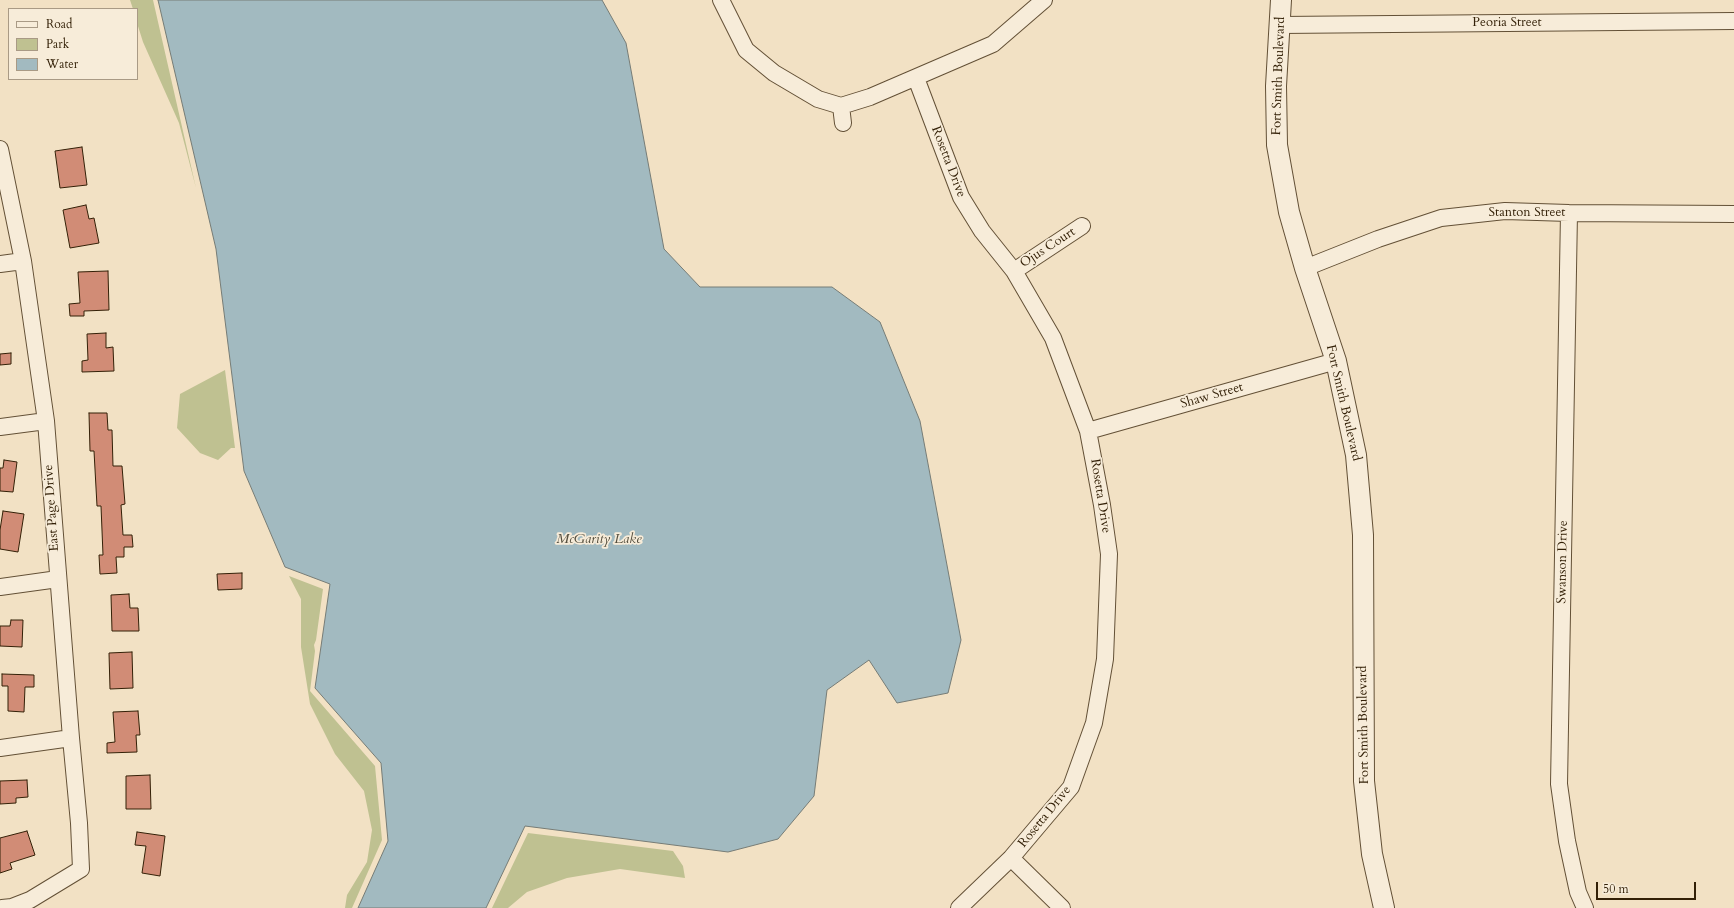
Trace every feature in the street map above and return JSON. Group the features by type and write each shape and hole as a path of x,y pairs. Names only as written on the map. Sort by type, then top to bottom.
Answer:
{"street":[{"path":"721,0 746,50 774,73 818,99 842,106 870,97 993,44 1044,0"},
{"name":"Fort Smith Boulevard","path":"1281,0 1276,86 1277,145 1289,212 1305,268 1336,361 1356,455 1363,535 1364,781 1372,854 1384,908"},
{"name":"Peoria Street","path":"1280,25 1734,21"},
{"name":"Rosetta Drive","path":"916,78 961,197 982,231 1014,271 1053,338 1088,431 1102,505 1109,554 1105,658 1094,723 1071,787 1011,858 959,908"},
{"path":"842,106 843,123"},
{"name":"East Page Drive","path":"0,149 24,261 46,421 78,817 80,869 30,900 12,907 2,908"},
{"name":"Stanton Street","path":"1305,268 1378,239 1441,218 1505,211 1734,214"},
{"name":"Swanson Drive","path":"1568,213 1559,784 1569,848 1578,892 1585,908"},
{"name":"Ojus Court","path":"1014,271 1082,226"},
{"path":"0,264 24,261"},
{"name":"Shaw Street","path":"1088,431 1336,361"},
{"path":"0,428 46,421"},
{"path":"0,587 58,579"},
{"path":"0,748 71,738"},
{"path":"1011,858 1062,908"}],"green space":[{"path":"130,0 153,0 196,188 179,123 143,42 138,26 138,8 133,8"},
{"path":"225,370 235,448 231,448 218,460 200,453 177,428 180,394"},
{"path":"289,576 323,589 314,645 315,651 310,691 375,766 382,840 352,908 345,908 347,895 367,862 372,830 364,791 335,754 310,704 301,647 301,599"},
{"path":"528,833 673,851 683,866 685,878 620,869 567,878 527,892 508,908 492,908"}],"water":[{"name":"McGarity Lake","path":"158,0 602,0 626,43 664,249 700,287 832,287 880,322 920,421 961,640 948,693 897,703 869,660 827,690 814,796 778,839 728,852 525,826 486,908 358,908 388,841 381,763 315,688 330,584 285,567 244,471 216,249"}],"building":[{"path":"82,147 87,185 60,188 55,151"},
{"path":"86,205 89,219 94,218 99,243 70,248 63,210"},
{"path":"108,271 109,310 84,311 84,316 70,316 69,304 80,303 78,272"},
{"path":"106,333 106,348 113,347 114,371 82,372 82,361 88,360 87,334"},
{"path":"11,353 11,364 0,365 0,354"},
{"path":"89,413 107,413 108,430 112,430 113,466 122,466 125,504 121,505 123,535 132,535 133,547 124,547 124,557 116,557 117,573 100,574 99,555 103,555 101,506 97,506 94,451 90,451"},
{"path":"4,460 17,462 13,492 0,491 0,468 3,468"},
{"path":"3,511 24,514 18,552 0,549 0,530"},
{"path":"242,573 242,589 218,590 217,574"},
{"path":"129,594 130,608 138,608 139,631 112,631 111,595"},
{"path":"11,620 23,620 22,647 0,646 0,626 10,626"},
{"path":"132,652 133,688 110,689 109,653"},
{"path":"2,674 34,675 34,687 25,687 24,712 8,711 8,686 2,686"},
{"path":"138,711 140,735 136,735 137,752 107,753 107,743 115,742 113,712"},
{"path":"150,775 151,809 126,809 126,776"},
{"path":"27,780 28,797 16,798 16,803 0,804 0,781"},
{"path":"27,831 35,855 10,863 12,869 0,873 0,838"},
{"path":"137,832 165,836 160,876 142,873 146,846 135,845"}]}
